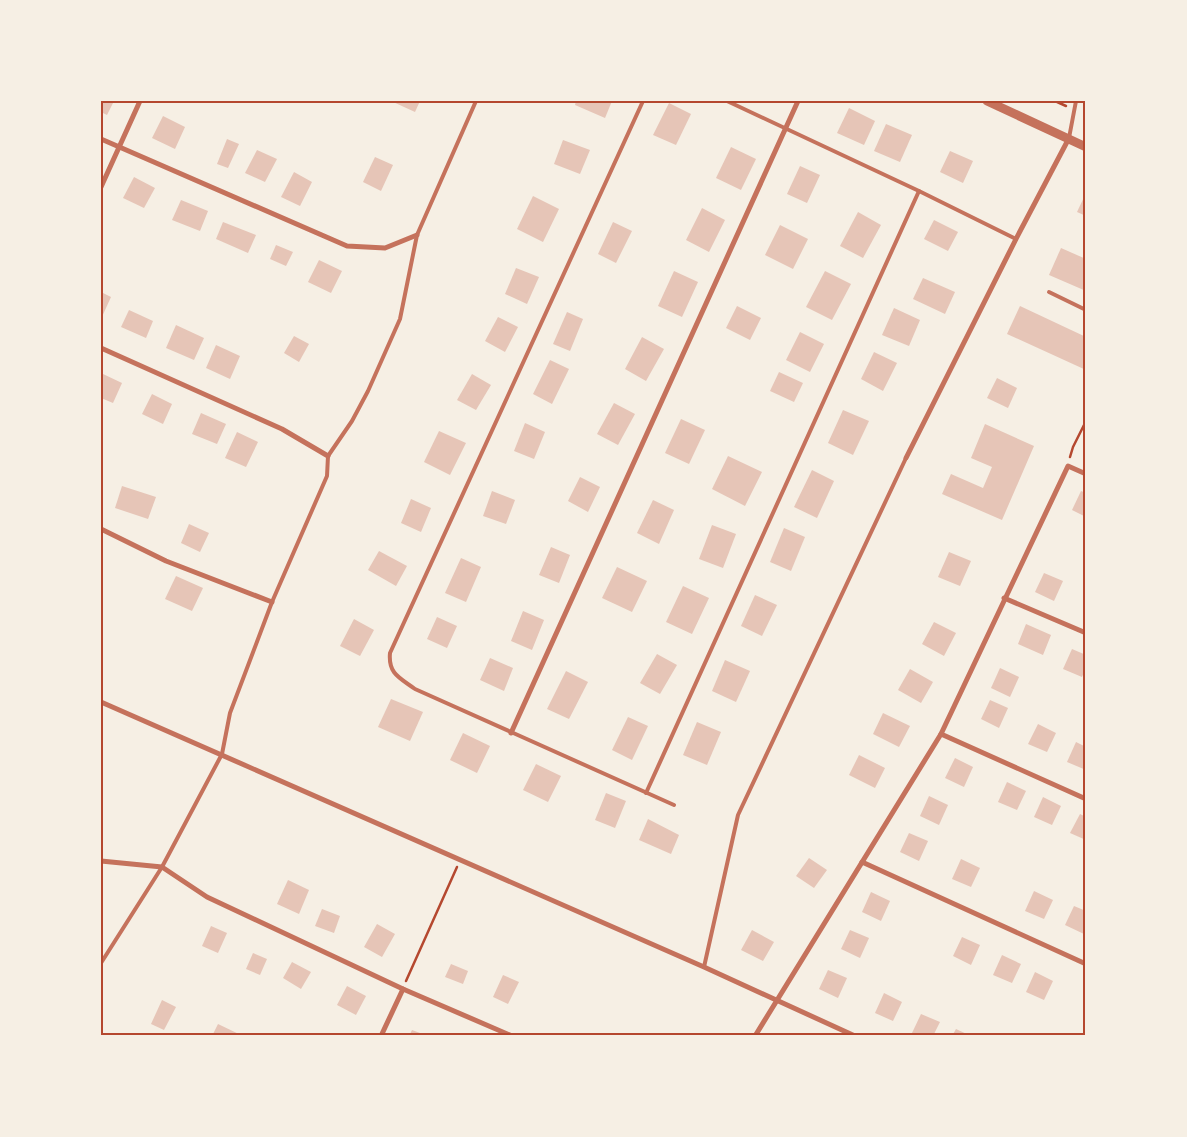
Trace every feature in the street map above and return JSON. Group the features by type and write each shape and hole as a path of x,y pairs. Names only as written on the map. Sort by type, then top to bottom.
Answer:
{"street":[{"path":"101,188 140,101"},
{"path":"511,733 798,101"},
{"path":"987,101 1086,147"},
{"path":"101,139 346,246 385,248 417,235"},
{"path":"906,458 1068,140"},
{"path":"101,348 282,429 328,456"},
{"path":"755,1036 941,734 1068,466 1086,474"},
{"path":"101,528 166,561 272,602"},
{"path":"1004,598 1086,633"},
{"path":"101,702 704,967 855,1036"},
{"path":"941,734 1086,799"},
{"path":"101,861 162,867 207,897 403,989 512,1036"},
{"path":"862,862 1086,964"},
{"path":"381,1036 403,989"}],"lane":[{"path":"101,963 162,867 222,754 230,713 272,602 327,476 328,456 352,421 368,391 400,319 417,235 476,101"},
{"path":"644,101 390,653 389,663 395,674 415,689 674,805"},
{"path":"726,101 919,191 1016,239"},
{"path":"1068,140 1076,101"},
{"path":"646,793 919,191"},
{"path":"1049,292 1086,310"},
{"path":"704,967 738,815 906,458"}],"path":[{"path":"1068,466 1072,447 1086,422"},
{"path":"403,989 460,861"}],"building":[{"path":"101,101 114,101 107,115 101,112"},
{"path":"391,101 420,101 415,112"},
{"path":"576,101 612,101 605,118 575,105"},
{"path":"669,103 691,114 676,145 653,135"},
{"path":"849,108 875,121 864,145 837,133"},
{"path":"163,116 185,127 175,149 152,138"},
{"path":"886,124 912,135 900,162 874,151"},
{"path":"227,139 239,144 228,168 217,164"},
{"path":"563,140 590,150 580,174 554,164"},
{"path":"731,147 756,159 741,190 716,178"},
{"path":"257,150 277,159 265,182 245,173"},
{"path":"950,151 973,161 963,183 940,172"},
{"path":"375,157 393,165 381,191 363,182"},
{"path":"800,166 820,175 807,203 787,194"},
{"path":"294,172 312,182 300,206 281,197"},
{"path":"134,177 155,188 144,208 123,198"},
{"path":"1086,193 1086,216 1077,212"},
{"path":"533,196 559,209 543,242 517,229"},
{"path":"181,200 208,211 200,231 172,220"},
{"path":"702,208 725,220 709,252 686,240"},
{"path":"858,212 881,225 863,258 840,246"},
{"path":"934,220 958,232 948,251 924,239"},
{"path":"223,222 256,235 248,253 216,239"},
{"path":"613,222 632,231 616,263 598,254"},
{"path":"780,225 808,239 793,269 765,255"},
{"path":"276,245 293,252 286,266 270,259"},
{"path":"1061,248 1086,259 1086,291 1049,275"},
{"path":"319,260 342,271 331,293 308,282"},
{"path":"516,268 539,277 527,304 505,294"},
{"path":"674,271 698,282 682,317 658,306"},
{"path":"825,271 851,284 832,320 806,307"},
{"path":"923,278 955,292 945,314 913,299"},
{"path":"101,292 111,297 101,319"},
{"path":"737,306 761,318 750,340 726,328"},
{"path":"1020,306 1086,337 1086,370 1007,334"},
{"path":"894,308 920,320 909,346 882,335"},
{"path":"129,310 153,321 146,338 121,327"},
{"path":"567,312 583,319 570,351 553,344"},
{"path":"498,317 518,327 505,352 485,341"},
{"path":"176,325 204,338 194,360 166,348"},
{"path":"800,332 824,344 810,372 786,360"},
{"path":"294,336 309,344 299,362 284,353"},
{"path":"642,337 664,349 646,381 625,369"},
{"path":"216,345 240,356 230,379 206,368"},
{"path":"874,352 897,363 883,391 861,379"},
{"path":"550,360 569,369 552,404 533,394"},
{"path":"779,372 803,383 794,402 770,391"},
{"path":"103,374 122,383 113,403 101,398 101,378"},
{"path":"472,374 491,385 476,410 457,400"},
{"path":"997,378 1017,388 1008,408 987,398"},
{"path":"152,394 172,404 163,424 142,414"},
{"path":"614,403 635,414 618,445 597,434"},
{"path":"843,410 869,421 853,455 828,443"},
{"path":"201,413 226,424 217,444 192,434"},
{"path":"681,419 705,430 689,464 665,453"},
{"path":"525,423 545,432 534,459 514,451"},
{"path":"985,424 1034,446 1002,520 942,494 951,474 983,488 992,467 971,458"},
{"path":"439,431 466,443 450,475 424,462"},
{"path":"237,432 258,442 246,467 225,458"},
{"path":"728,456 762,472 745,506 712,489"},
{"path":"812,470 834,481 817,518 794,507"},
{"path":"580,477 600,487 588,512 568,501"},
{"path":"122,486 156,497 148,519 115,508"},
{"path":"492,491 515,500 506,524 483,516"},
{"path":"1081,491 1086,493 1086,517 1072,510"},
{"path":"411,499 431,508 421,532 401,523"},
{"path":"653,500 674,510 659,544 637,533"},
{"path":"189,524 209,533 200,552 181,543"},
{"path":"712,525 736,534 723,568 699,559"},
{"path":"784,528 805,537 791,571 770,562"},
{"path":"551,547 570,555 559,583 539,575"},
{"path":"379,551 407,566 396,586 368,570"},
{"path":"949,552 971,561 960,586 938,577"},
{"path":"461,558 481,567 466,602 445,593"},
{"path":"617,567 647,581 632,612 602,598"},
{"path":"1044,573 1063,581 1054,601 1035,592"},
{"path":"176,576 203,588 192,611 165,599"},
{"path":"683,586 709,598 692,634 666,622"},
{"path":"755,595 777,605 762,636 741,626"},
{"path":"523,611 544,620 532,650 511,641"},
{"path":"437,617 457,626 447,648 427,639"},
{"path":"354,619 374,630 360,656 340,646"},
{"path":"934,622 956,633 944,656 922,644"},
{"path":"1026,624 1051,635 1043,655 1018,644"},
{"path":"1072,649 1086,655 1086,668 1082,677 1063,669"},
{"path":"657,654 677,665 660,694 640,683"},
{"path":"490,658 513,668 504,691 480,680"},
{"path":"725,660 750,671 736,702 712,691"},
{"path":"1000,668 1019,677 1010,697 991,688"},
{"path":"910,669 933,682 921,703 898,690"},
{"path":"566,671 588,682 569,719 547,709"},
{"path":"391,699 423,712 410,741 378,727"},
{"path":"990,700 1008,708 999,728 981,719"},
{"path":"883,713 910,726 899,747 873,734"},
{"path":"628,717 648,726 632,760 612,750"},
{"path":"697,722 721,732 707,765 683,755"},
{"path":"1038,724 1056,733 1047,752 1028,744"},
{"path":"463,733 490,746 477,773 450,760"},
{"path":"1076,742 1086,747 1086,770 1067,762"},
{"path":"859,755 885,768 875,788 849,775"},
{"path":"955,758 973,767 964,787 945,778"},
{"path":"536,764 561,776 548,802 523,790"},
{"path":"1007,782 1026,791 1017,810 998,802"},
{"path":"606,793 626,801 615,828 595,820"},
{"path":"929,796 948,805 939,825 920,816"},
{"path":"1043,797 1061,806 1052,825 1034,817"},
{"path":"1080,814 1086,817 1086,840 1070,833"},
{"path":"648,819 679,835 671,854 639,840"},
{"path":"909,833 928,841 919,861 900,852"},
{"path":"809,858 827,870 814,888 796,876"},
{"path":"961,859 980,868 971,887 952,879"},
{"path":"288,880 309,890 299,914 277,904"},
{"path":"1034,891 1053,900 1044,919 1025,911"},
{"path":"871,892 890,901 881,921 862,912"},
{"path":"1074,906 1086,911 1086,929 1084,934 1065,925"},
{"path":"322,909 340,916 334,933 315,926"},
{"path":"377,924 395,934 382,957 364,947"},
{"path":"211,926 227,933 218,953 202,946"},
{"path":"752,930 774,942 763,961 741,950"},
{"path":"850,930 869,938 860,958 841,949"},
{"path":"962,937 980,945 971,965 953,956"},
{"path":"253,953 267,959 260,975 246,969"},
{"path":"1002,955 1021,964 1012,983 993,975"},
{"path":"292,962 311,972 301,989 283,978"},
{"path":"451,964 468,971 463,984 445,977"},
{"path":"828,970 847,978 838,998 819,989"},
{"path":"1035,972 1053,981 1044,1000 1026,992"},
{"path":"503,975 519,982 508,1004 493,997"},
{"path":"347,986 366,996 356,1015 337,1005"},
{"path":"884,993 902,1002 893,1021 875,1013"},
{"path":"162,1000 176,1007 164,1030 151,1024"},
{"path":"921,1014 940,1022 933,1036 918,1036 912,1033"},
{"path":"218,1024 243,1036 212,1036"},
{"path":"956,1029 971,1036 952,1036"},
{"path":"412,1030 428,1036 409,1036"}]}
